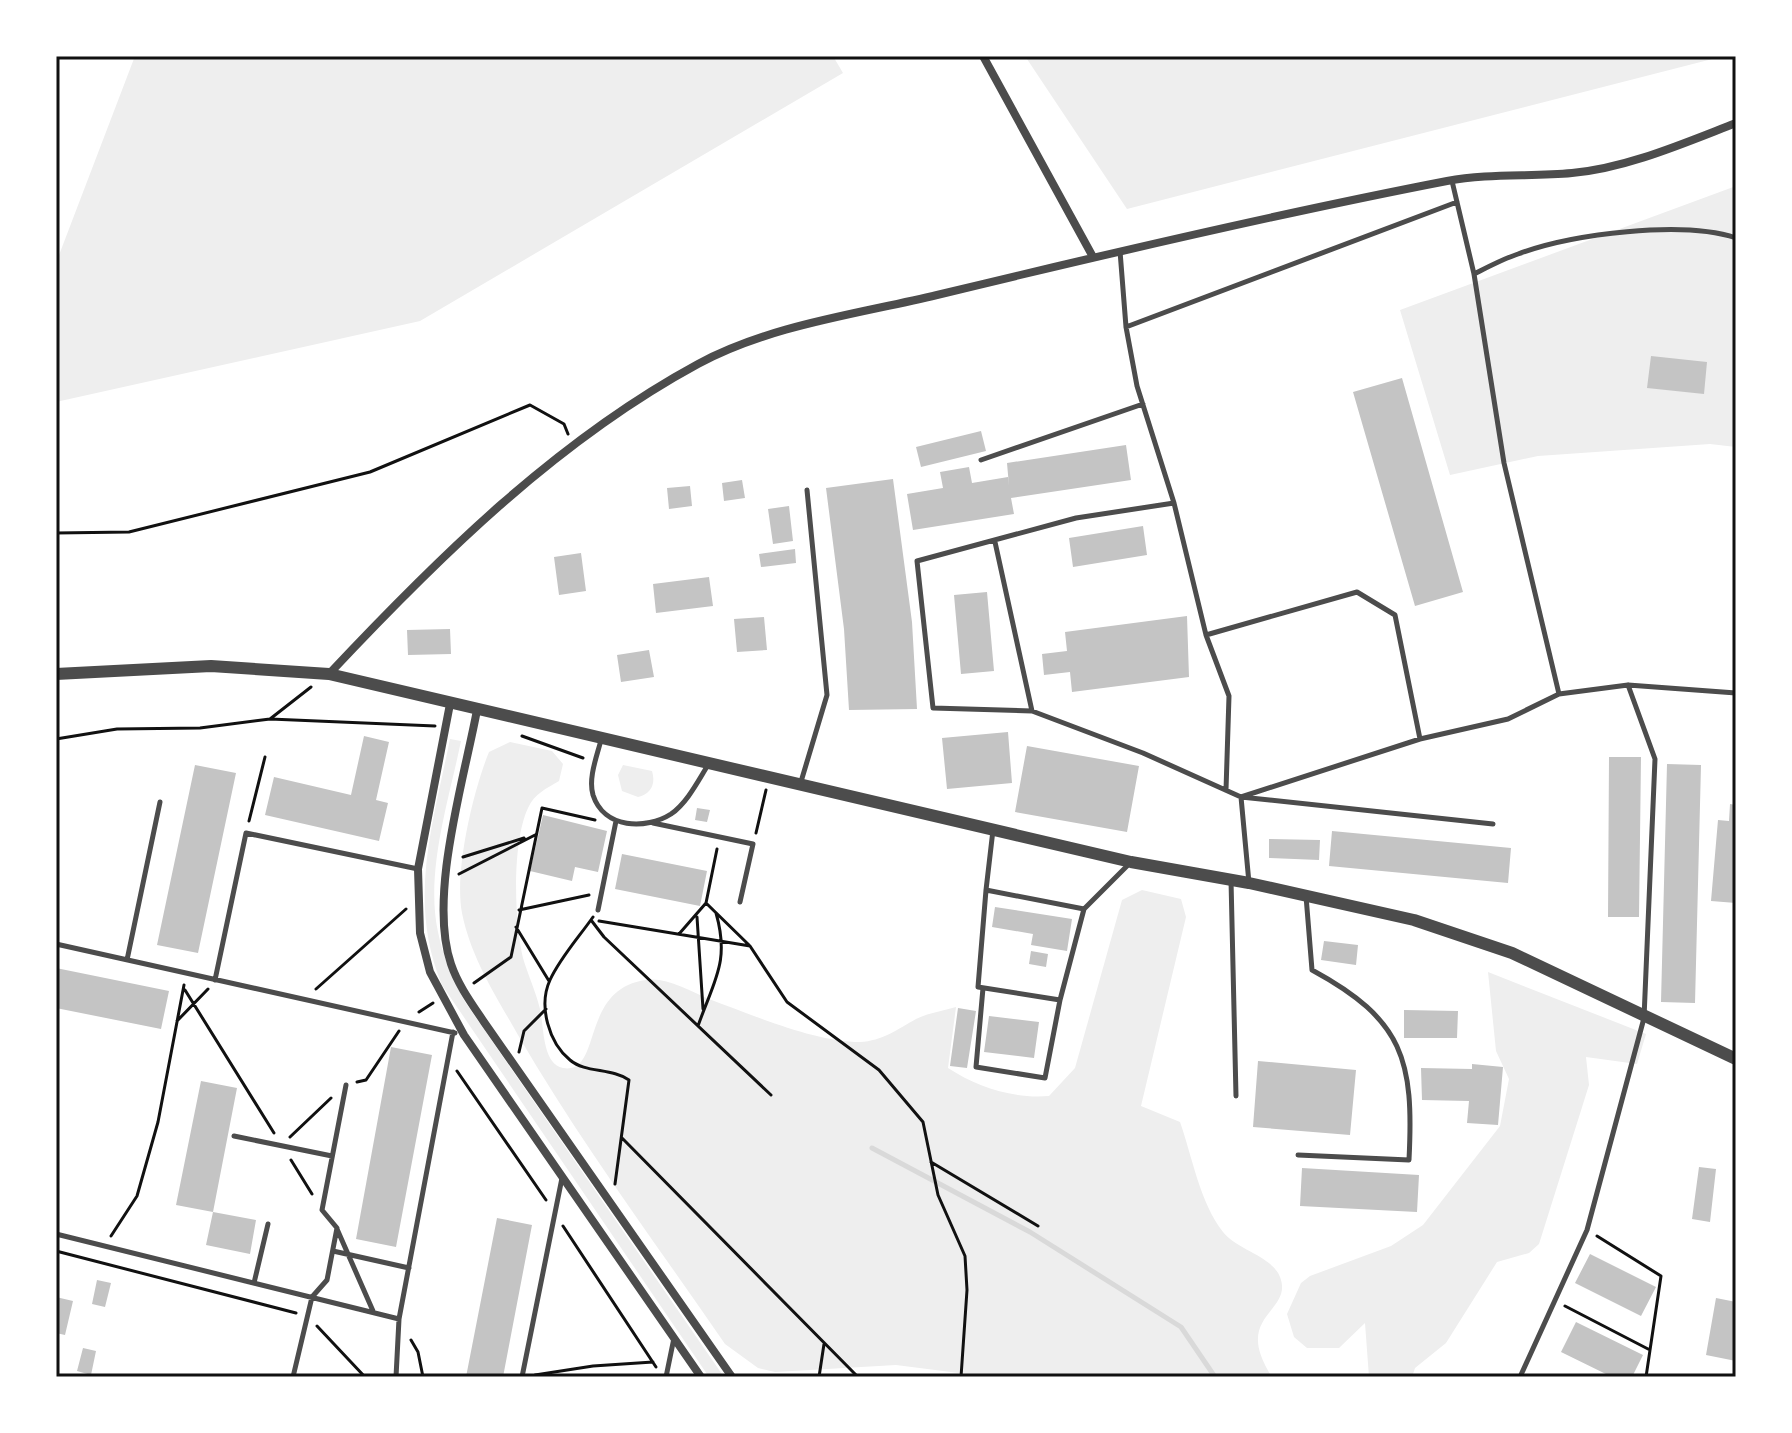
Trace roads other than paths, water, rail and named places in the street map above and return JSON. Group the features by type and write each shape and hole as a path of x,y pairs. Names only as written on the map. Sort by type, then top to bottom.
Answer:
{"street":[{"path":"983,56 1093,257"},
{"path":"329,674 408,589 512,494 611,419 699,364 758,338 1120,250 1452,180 1573,173 1608,166 1736,123"},
{"path":"56,674 211,666 329,674 1131,862 1306,895 1414,920 1512,953 1736,1059"},
{"path":"450,704 418,869 420,933 430,972 464,1035 701,1377"},
{"path":"477,710 449,861 443,930 451,964 461,986 732,1377"}],"lane":[{"path":"1452,180 1474,274 1504,463 1559,694"},
{"path":"1126,327 1457,202"},
{"path":"1474,274 1519,253 1597,235 1706,229 1736,238"},
{"path":"1120,250 1126,327 1143,404 1174,503 1206,635 1229,696 1226,790"},
{"path":"981,460 1143,404"},
{"path":"799,786 827,695 807,490"},
{"path":"1174,503 1076,518 917,561 933,708 1032,711 1143,753 1241,797 1493,824"},
{"path":"995,542 1032,711"},
{"path":"1206,635 1357,592 1395,615 1420,739"},
{"path":"1520,1377 1587,1230 1644,1018 1655,759 1628,685"},
{"path":"1241,797 1420,739 1508,719 1559,694 1628,685 1736,693"},
{"path":"601,739 593,794 600,807 616,823 652,823 753,844 740,902"},
{"path":"652,823 673,812 708,765"},
{"path":"1241,797 1249,883"},
{"path":"127,960 160,802"},
{"path":"598,910 616,823"},
{"path":"994,829 978,987 1060,1000"},
{"path":"215,980 246,833 418,869"},
{"path":"983,988 976,1067 1045,1078 1060,1000 1084,909 1131,862"},
{"path":"1231,879 1236,1096"},
{"path":"986,890 1084,909"},
{"path":"1298,1155 1409,1160 1412,1100 1400,1049 1376,1016 1359,997 1312,970 1306,895"},
{"path":"56,944 464,1035"},
{"path":"396,1377 399,1319 453,1032"},
{"path":"346,1085 322,1210 337,1228 373,1311"},
{"path":"234,1136 332,1156"},
{"path":"522,1377 563,1176"},
{"path":"254,1283 268,1224"},
{"path":"293,1377 312,1297 327,1280 337,1228"},
{"path":"56,1234 399,1319"},
{"path":"333,1251 409,1268"},
{"path":"666,1377 674,1337"}],"waterway":[{"path":"872,1148 1030,1232 1181,1327 1215,1377"}]}
